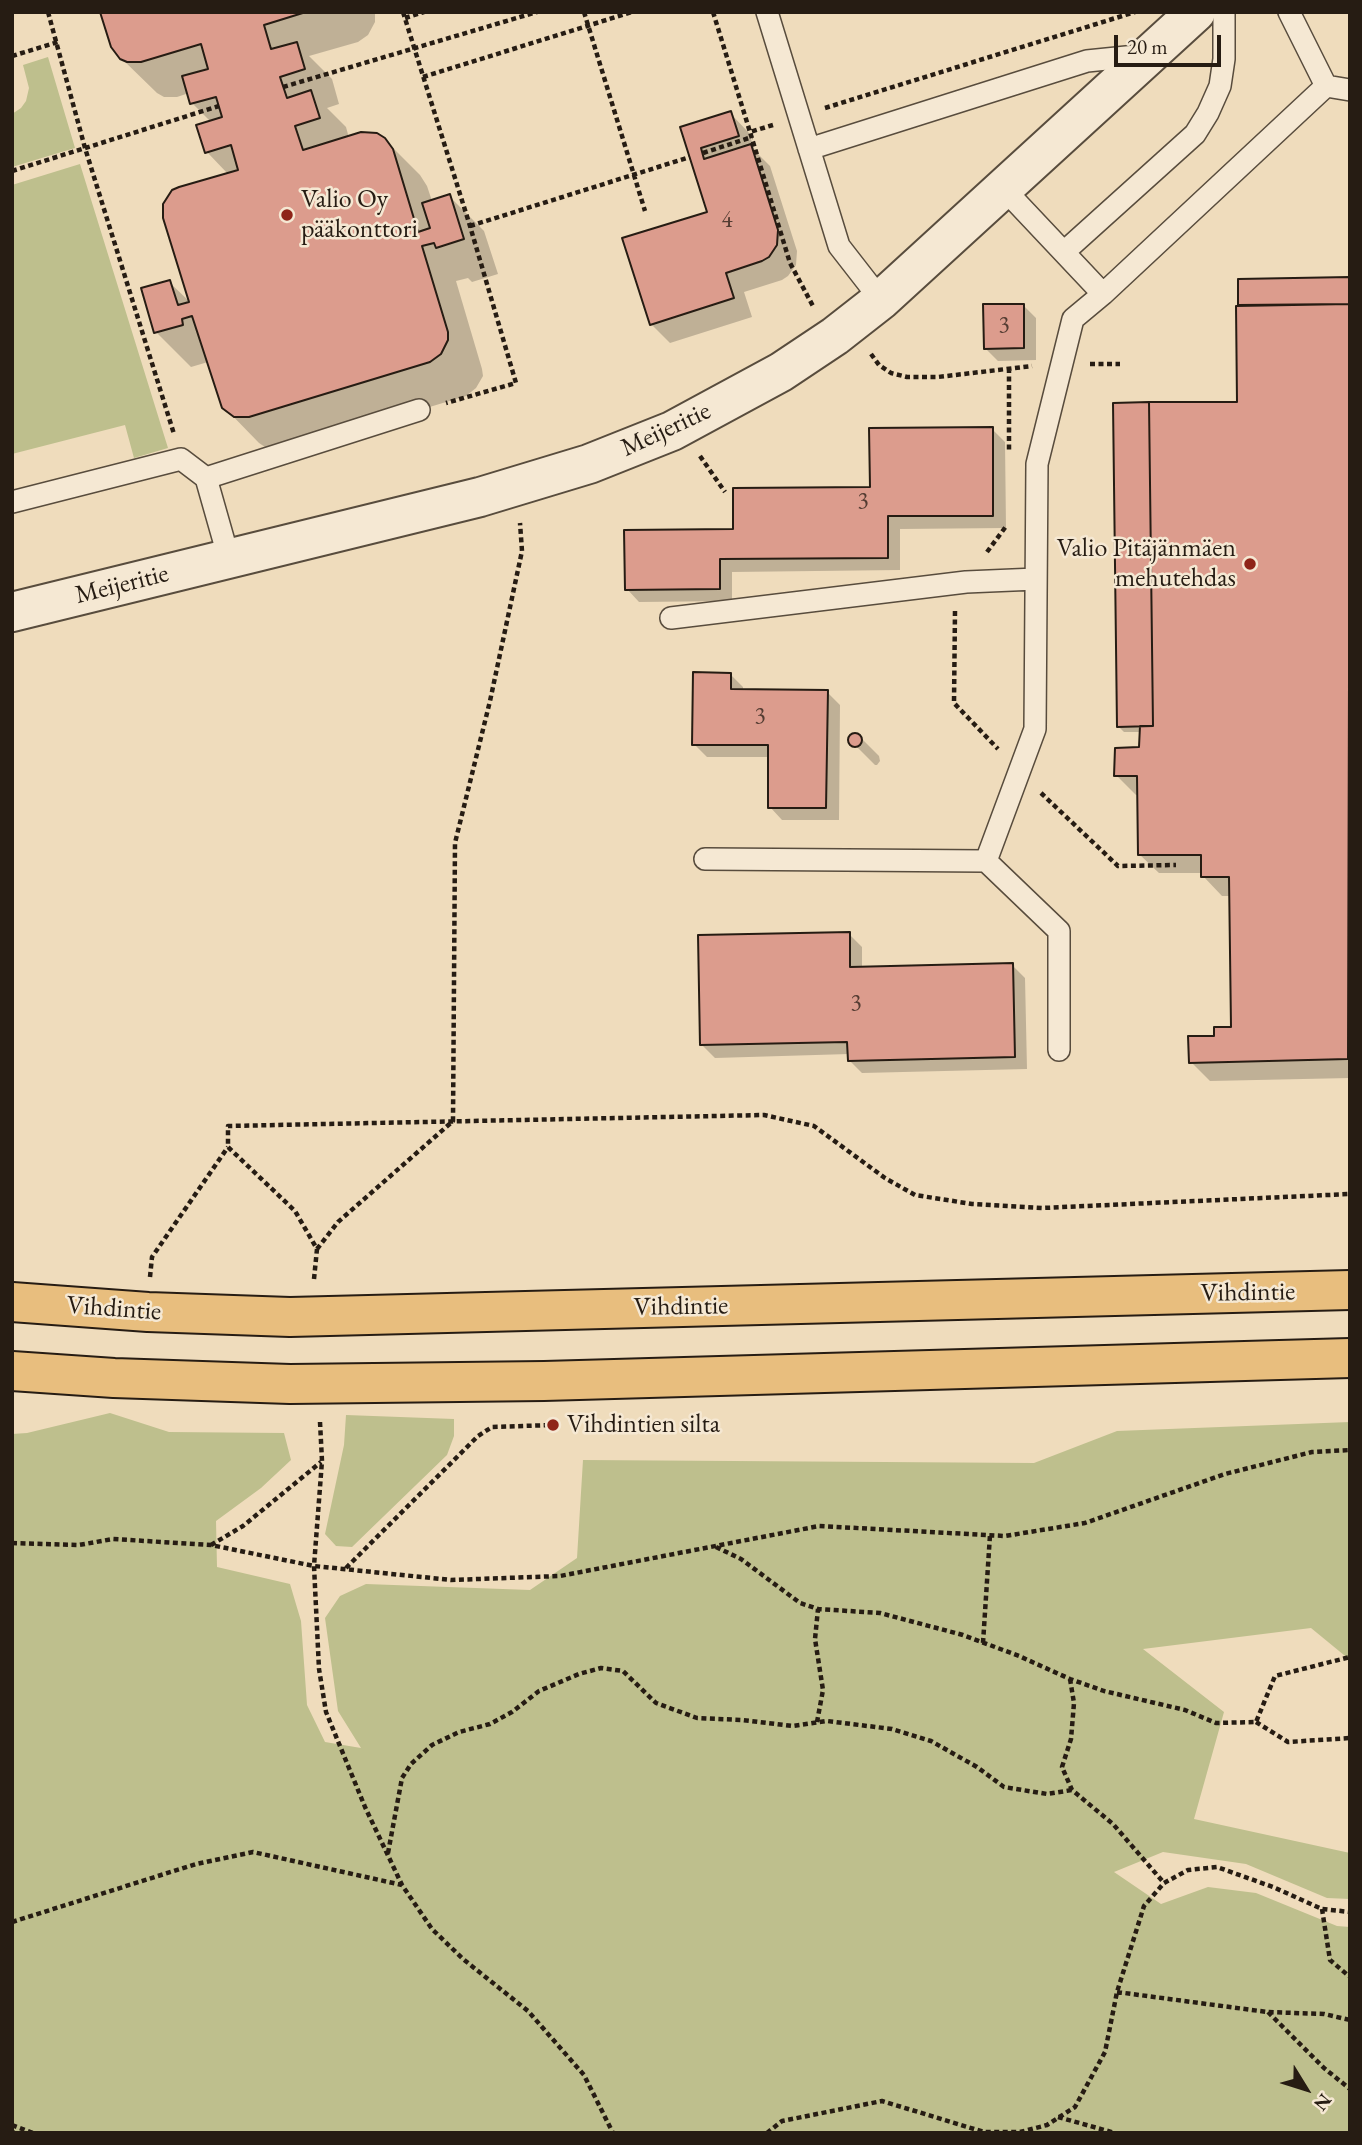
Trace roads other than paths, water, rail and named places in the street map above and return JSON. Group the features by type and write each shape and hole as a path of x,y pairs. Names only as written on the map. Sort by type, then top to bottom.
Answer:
{"main road":[{"name":"Vihdintie","path":"12,1302 148,1312 290,1317 1350,1290"},
{"path":"12,1370 114,1378 290,1384 544,1381 1350,1358"}],"street":[{"name":"Meijeritie","path":"12,612 513,488 589,464 671,431 781,372 835,336 881,300 1196,12"}],"lane":[{"path":"767,12 839,246 881,300"},
{"path":"1063,252 1195,134 1220,86 1224,59 1224,12"},
{"path":"1289,12 1326,86"},
{"path":"809,149 1087,61 1151,55"},
{"path":"1326,86 1350,90"},
{"path":"986,861 1035,729 1037,464 1073,318 1103,294 1326,86"},
{"path":"1004,189 1103,294"},
{"path":"206,478 419,410"},
{"path":"12,502 181,459 206,478 229,559"},
{"path":"671,618 966,582 1036,579"},
{"path":"705,859 986,861 1059,931 1059,1050"}],"place":[{"name":"Valio Oy pääkonttori","path":"287,215"},
{"name":"Valio Pitäjänmäen mehutehdas","path":"1250,564"},
{"name":"Vihdintien silta","path":"553,1425"}]}
